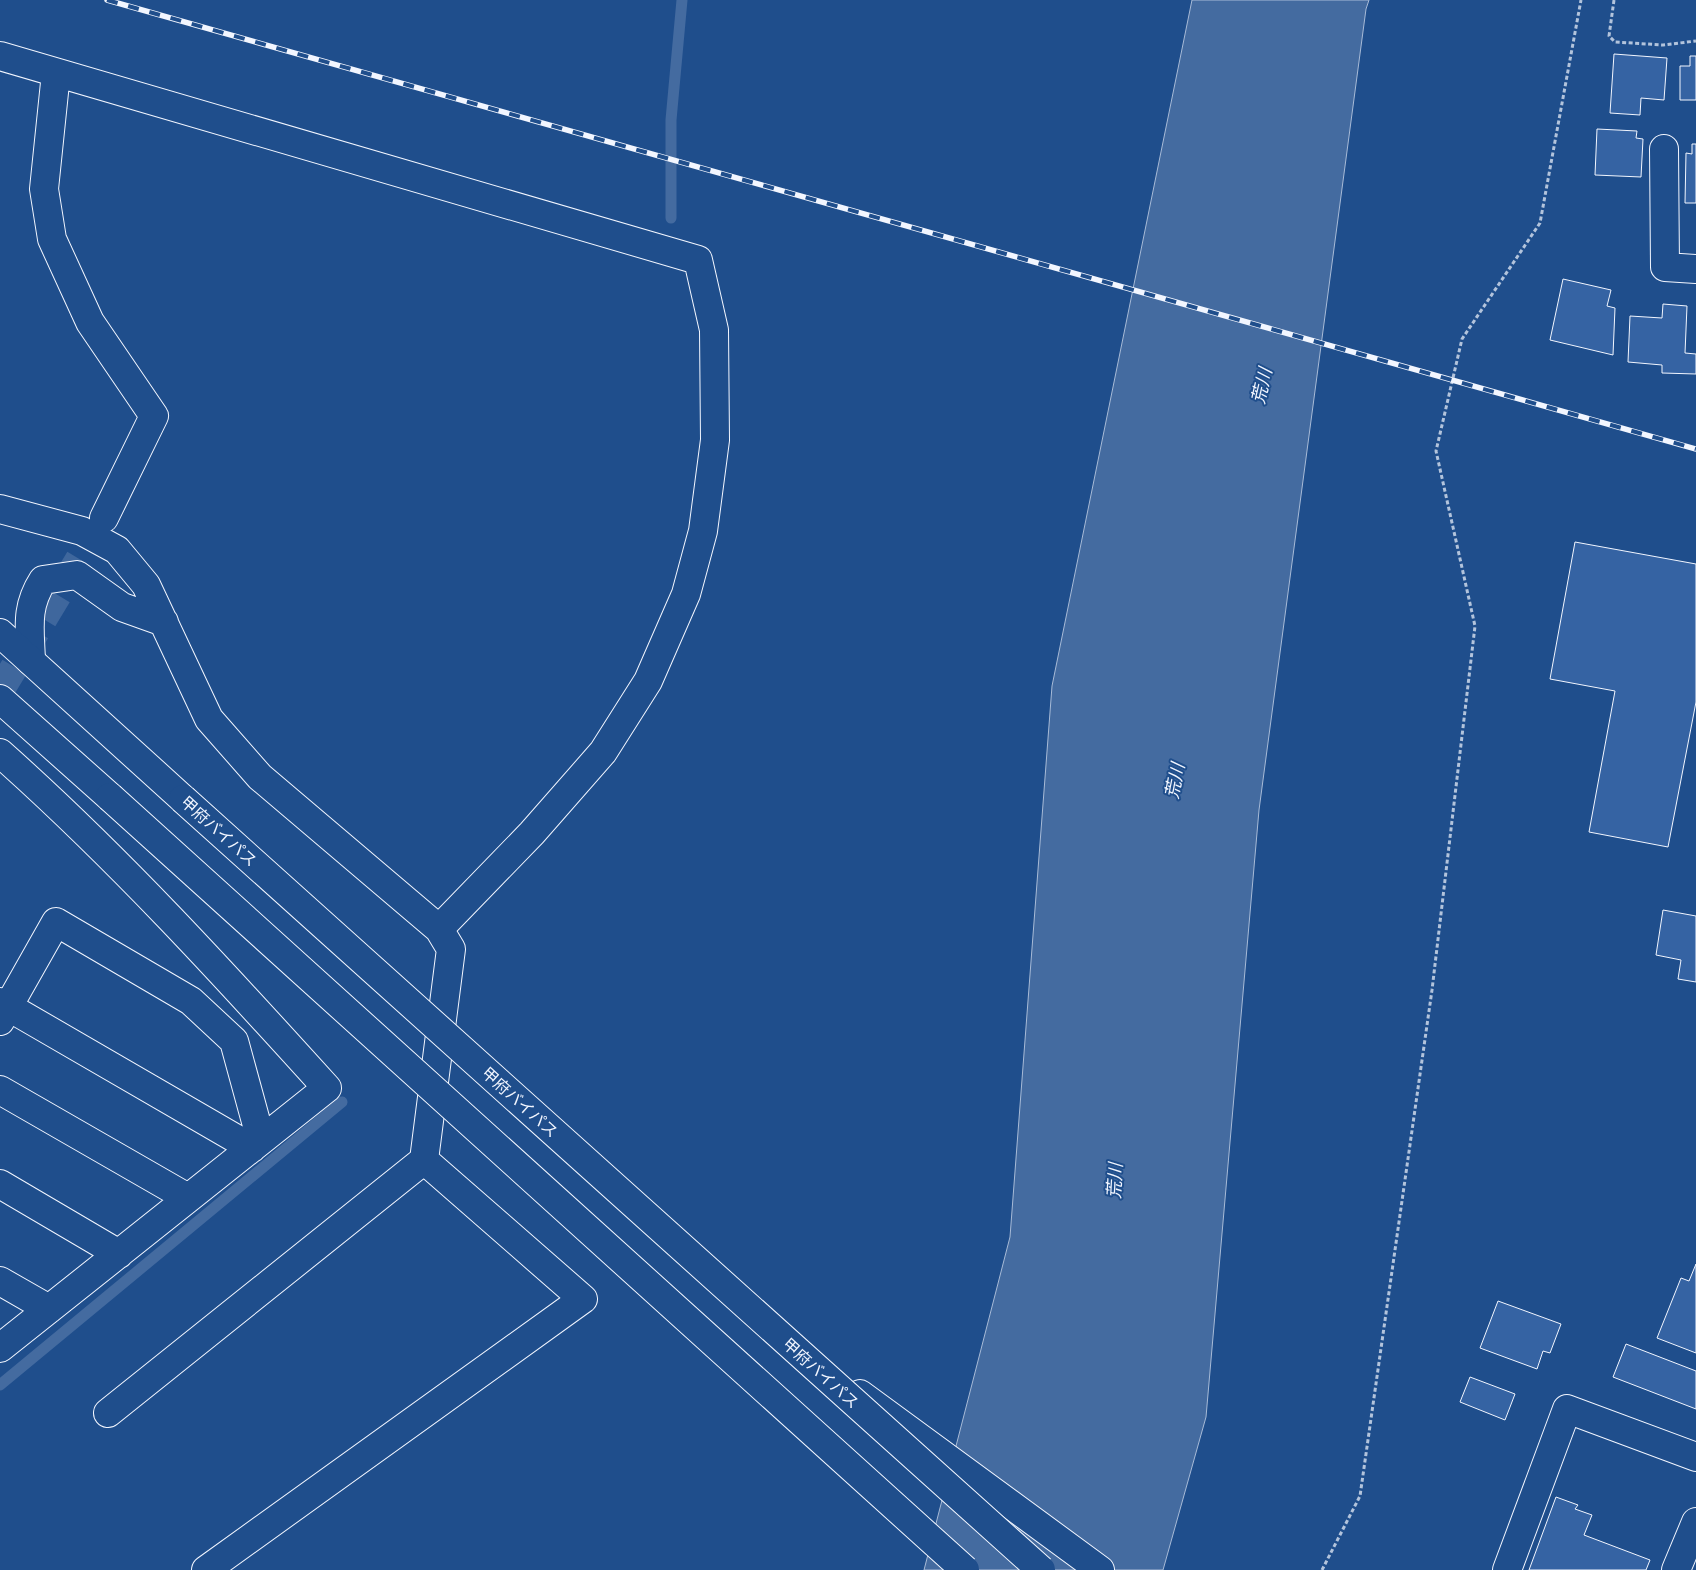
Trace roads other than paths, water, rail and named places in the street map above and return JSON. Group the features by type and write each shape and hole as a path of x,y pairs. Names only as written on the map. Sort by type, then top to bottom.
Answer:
{"main road":[{"path":"0,56 698,260 714,330 715,440 703,531 686,594 648,681 604,752 532,833 439,929"},
{"path":"56,73 44,189 52,239 90,322 154,416 104,518"},
{"path":"1664,149 1665,267 1696,269"},
{"path":"0,509 82,531 117,550 146,585 209,719 260,777 439,929 451,949 424,1160 108,1412"},
{"path":"31,661 29,616 33,595 43,580 77,575 122,607 164,622"},
{"name":"甲府バイパス","path":"0,633 772,1330 1041,1570"},
{"path":"0,699 965,1570"},
{"path":"0,754 61,809 247,999 327,1088 0,1348"},
{"path":"56,922 191,1001 234,1041 257,1144 3,1009 56,922"},
{"path":"0,1090 188,1198"},
{"path":"206,1570 583,1299 424,1160"},
{"path":"0,1184 118,1254"},
{"path":"0,1281 49,1309"},
{"path":"772,1330 1100,1570"},
{"path":"1507,1570 1567,1408 1696,1458"},
{"path":"1676,1570 1696,1522"}],"water":[{"name":"荒川","path":"1192,0 1369,0 1366,9 1259,810 1206,1417 1163,1570 924,1570 1010,1237 1052,686"}],"waterway":[{"path":"671,218 671,120 682,0"},
{"path":"0,1385 342,1102"}],"tunnel":[{"path":"0,691 104,518"}],"railway":[{"path":"107,0 1696,449"}]}
